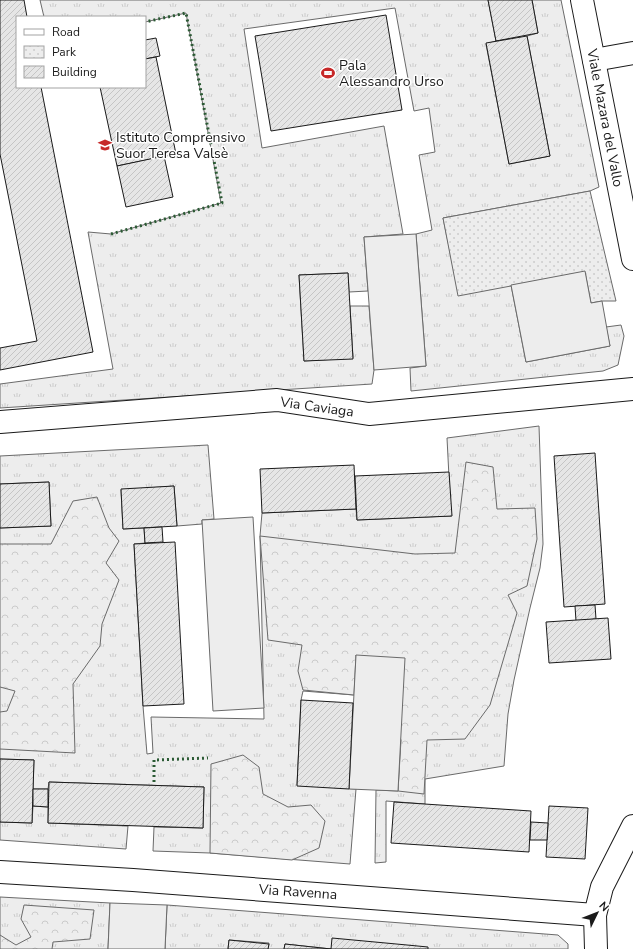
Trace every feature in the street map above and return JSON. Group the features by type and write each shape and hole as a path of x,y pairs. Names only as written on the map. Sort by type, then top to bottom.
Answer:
{"street":[{"name":"Viale Mazara del Vallo","path":"582,0 633,259"},
{"path":"594,60 633,52"},
{"name":"Via Caviaga","path":"0,422 277,400 369,414 633,389"},
{"path":"596,949 595,915 602,887 633,826"},
{"name":"Via Ravenna","path":"0,872 133,880 595,915"}],"green space":[{"path":"40,0 488,0 496,41 486,44 509,164 550,156 527,36 538,33 532,0 561,0 599,187 590,191 443,218 459,295 511,285 526,362 610,346 606,327 621,325 624,336 618,365 603,371 411,391 410,368 426,366 416,234 432,230 419,155 435,152 429,108 414,111 395,8 244,29 262,148 384,126 403,234 364,237 368,291 349,292 348,273 299,275 304,361 353,358 350,306 369,306 374,370 372,384 0,408 0,384 113,369 88,232 111,234 221,203 186,13 146,22 146,16 44,16"},
{"path":"590,191 616,301 591,303 585,272 458,296 443,218"},
{"path":"539,426 543,544 540,568 514,680 508,714 504,766 425,779 425,804 386,801 386,862 375,863 376,790 398,791 401,740 356,657 354,695 303,691 301,700 297,785 356,789 350,864 210,853 153,851 154,827 203,828 204,787 49,782 48,789 33,789 34,760 0,759 0,528 51,526 49,482 0,484 0,456 208,445 214,519 202,520 202,524 177,526 174,486 121,490 123,529 144,528 145,543 134,544 147,754 153,753 151,717 264,719 260,536 262,513 356,509 357,520 451,516 447,438"},
{"path":"466,462 493,467 497,509 535,508 537,539 527,586 508,595 517,613 490,705 465,739 427,740 424,794 398,791 401,740 356,655 354,695 303,690 298,671 302,645 268,640 260,536 415,554 455,553"},
{"path":"97,497 109,528 119,541 106,563 119,580 102,624 100,646 73,684 75,753 0,749 0,712 7,711 15,691 0,687 0,544 51,544 73,501"},
{"path":"243,755 259,767 263,794 288,807 311,805 325,821 319,848 292,860 210,853 211,764"},
{"path":"33,806 48,807 48,823 128,826 126,849 0,840 0,822 32,823"},
{"path":"0,897 110,903 108,949 0,949"},
{"path":"24,905 94,910 90,939 53,942 52,949 0,949 0,935 16,945 31,937 21,919"},
{"path":"167,905 558,935 568,944 568,949 331,949 285,944 284,949 268,949 269,943 229,940 228,949 165,949"}],"shaded area":[{"path":"416,234 426,366 374,370 364,237"},
{"path":"585,271 591,303 602,301 610,346 526,362 511,285"},
{"path":"253,517 264,708 213,711 202,520"},
{"path":"356,655 405,658 398,791 349,789"},
{"path":"110,903 167,905 165,949 108,949"}],"building":[{"path":"0,0 24,0 27,16 16,16 16,88 41,88 93,352 0,370 0,348 37,341 0,154"},
{"path":"488,0 532,0 538,33 496,41"},
{"name":"Pala Alessandro Urso","path":"386,15 402,110 271,131 255,36"},
{"path":"527,36 550,156 509,164 486,43"},
{"path":"156,38 160,56 146,59 146,40"},
{"path":"156,57 176,154 117,166 100,88 146,88 146,59"},
{"path":"164,156 173,197 126,207 117,166"},
{"path":"348,273 353,359 304,361 299,275"},
{"path":"595,453 605,604 564,607 554,456"},
{"path":"354,465 356,509 262,513 260,469"},
{"path":"449,472 452,516 357,520 355,476"},
{"path":"49,482 51,526 0,528 0,484"},
{"path":"174,486 177,526 123,529 121,489"},
{"path":"162,527 163,542 145,543 144,528"},
{"path":"175,542 184,704 143,706 134,544"},
{"path":"595,605 596,619 576,621 575,606"},
{"path":"608,618 611,659 549,663 546,622"},
{"path":"301,700 353,703 349,789 297,786"},
{"path":"0,759 34,760 32,823 0,822"},
{"path":"49,782 204,787 203,828 48,823"},
{"path":"33,789 48,789 48,807 33,806"},
{"path":"394,802 531,811 529,852 391,843"},
{"path":"549,806 588,808 585,859 546,857"},
{"path":"531,822 548,823 547,840 530,840"},
{"path":"332,938 428,947 428,949 331,949"},
{"path":"229,940 269,944 268,949 228,949"},
{"path":"285,944 331,949 284,949"}],"hedge":[{"path":"111,234 222,203 186,13 146,22"},
{"path":"154,782 154,760 208,758"}],"place":[{"name":"Pala Alessandro Urso","path":"328,73"},
{"name":"Istituto Comprensivo Suor Teresa Valsè","path":"105,145"}]}
